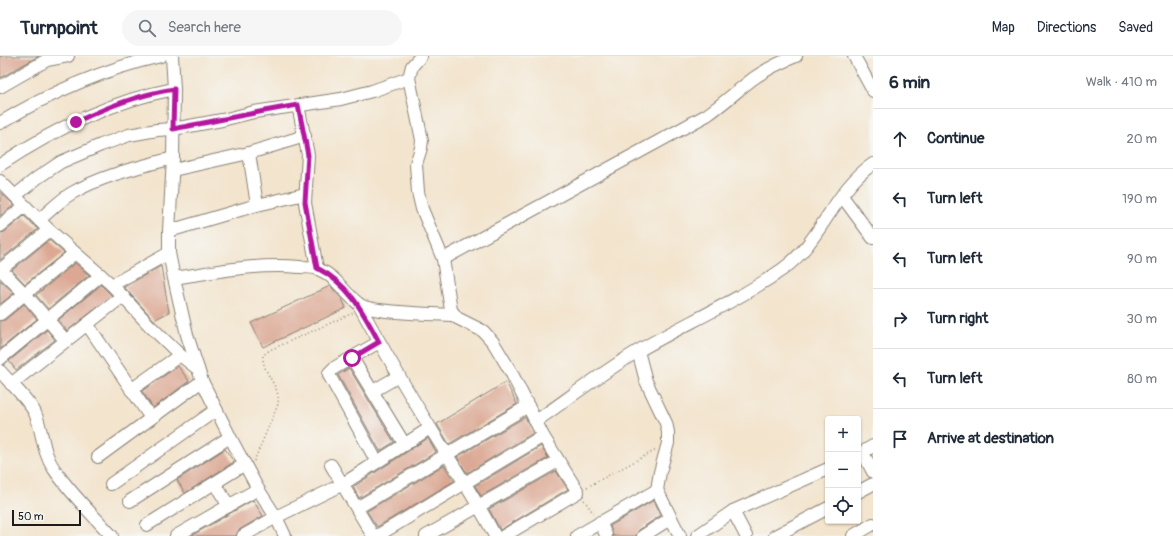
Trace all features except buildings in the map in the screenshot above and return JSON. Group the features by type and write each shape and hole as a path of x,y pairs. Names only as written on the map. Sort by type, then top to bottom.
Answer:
{"street":[{"path":"0,87 46,58 68,56"},
{"path":"0,123 101,73 161,56"},
{"path":"172,56 174,89 173,164 169,253 187,335 202,381 216,410 258,489 276,517 285,536"},
{"path":"421,56 412,66 409,78 422,140 416,164 418,192 422,209 443,259 449,303 454,315"},
{"path":"443,259 707,115 772,67 796,56"},
{"path":"854,56 869,71 873,91"},
{"path":"15,196 49,169 75,156 129,135 222,120 254,112 341,99 372,92 409,78"},
{"path":"0,165 24,149 103,109 140,96 174,89"},
{"path":"298,105 308,155 305,202 317,268"},
{"path":"39,220 71,193 138,167 173,164 249,153 305,136"},
{"path":"249,153 257,205"},
{"path":"536,421 638,351 700,318 783,269 806,247 848,186 873,164"},
{"path":"0,181 49,230 112,285 149,325 180,355 198,369"},
{"path":"169,231 257,205 305,194"},
{"path":"842,196 873,238"},
{"path":"0,226 25,206"},
{"path":"49,230 0,269 48,319 66,341"},
{"path":"0,314 75,253"},
{"path":"112,285 169,253"},
{"path":"174,278 257,266 317,268 332,277 360,307 430,428 480,506 495,536"},
{"path":"0,360 101,276"},
{"path":"112,536 67,486 53,468 46,454 36,415 28,401 4,380 66,341 123,296"},
{"path":"360,307 420,314 454,315 477,327 488,336 511,372 544,436 578,492 504,536"},
{"path":"87,324 151,418"},
{"path":"377,462 329,373 334,368 379,342"},
{"path":"638,351 646,381 666,423 668,432 668,443 659,476 657,490 680,536"},
{"path":"131,390 180,355"},
{"path":"352,358 374,391 405,445"},
{"path":"374,391 399,376"},
{"path":"98,457 202,381"},
{"path":"357,508 528,406"},
{"path":"111,484 216,410"},
{"path":"243,536 276,517 343,484 430,428"},
{"path":"377,536 544,436"},
{"path":"130,501 230,437"},
{"path":"861,453 873,446"},
{"path":"861,455 873,472"},
{"path":"426,536 558,461"},
{"path":"331,465 373,536"},
{"path":"148,525 215,484 248,468"},
{"path":"697,536 733,511 825,470"},
{"path":"215,484 229,506"},
{"path":"861,490 873,484"},
{"path":"176,536 258,489"},
{"path":"577,536 657,490"},
{"path":"775,536 825,510"},
{"path":"733,511 746,536"},
{"path":"643,536 671,518"},
{"path":"600,522 606,535"},
{"path":"853,536 873,524"}],"path":[{"path":"248,468 277,407 279,399 264,364 264,355 270,350 284,343 360,307"},
{"path":"600,522 578,492 668,443"}],"route":[{"path":"76,122 103,109 125,101 140,96 174,89 173,129 222,120 254,112 298,105 308,155 305,182 305,202 317,268 332,277 359,305 379,342 352,358"}]}
